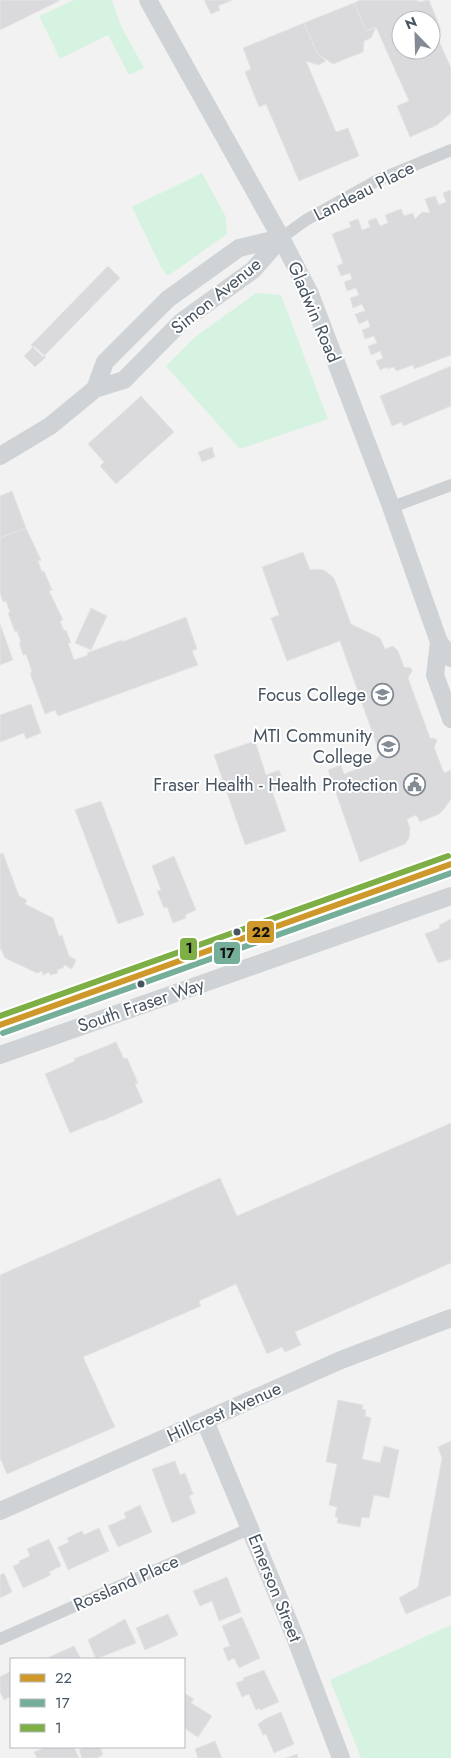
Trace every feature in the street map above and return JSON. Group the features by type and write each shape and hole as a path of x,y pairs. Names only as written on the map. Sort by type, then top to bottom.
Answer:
{"main road":[{"name":"Gladwin Road","path":"148,0 281,238 310,294 392,507 439,642 451,658"},
{"name":"Simon Avenue","path":"95,389 105,362 168,299 239,248 281,238"},
{"name":"Simon Avenue","path":"0,456 50,426 95,389 124,380 182,322 253,270 281,238"},
{"name":"Gladwin Road","path":"439,642 435,676 451,719"},
{"path":"410,879 451,857"},
{"name":"South Fraser Way","path":"0,1025 451,864"},
{"name":"South Fraser Way","path":"5,1053 451,896"},
{"path":"409,911 451,905"},
{"path":"0,1029 5,1053"},
{"name":"Hillcrest Avenue","path":"0,1511 340,1360 451,1318"},
{"name":"Emerson Street","path":"205,1420 251,1528 342,1758"}],"street":[{"name":"Landeau Place","path":"281,238 306,220 370,184 451,150"},
{"path":"392,507 451,485"},
{"name":"Rossland Place","path":"0,1639 251,1528"}],"green space":[{"path":"74,0 112,0 121,26 144,68 129,75 108,35 60,59 39,16"},
{"path":"202,173 226,217 227,234 168,276 161,267 132,207"},
{"path":"256,293 281,295 328,419 240,449 166,366 195,337"},
{"path":"451,1625 451,1758 361,1758 330,1680"}],"building":[{"path":"0,0 59,0 59,1 0,30"},
{"path":"204,0 233,0 218,6 220,10 211,14"},
{"path":"360,0 417,0 418,2 429,0 433,10 391,10 391,60 441,60 441,46 451,68 451,113 437,125 410,137 397,106 409,101 376,27 366,31 354,3"},
{"path":"354,3 366,31 376,27 371,38 364,41 363,52 333,64 317,53 304,23"},
{"path":"304,23 317,53 326,61 318,65 306,61 336,132 348,128 359,156 299,181 266,104 259,107 245,72 251,69 243,48"},
{"path":"451,190 451,355 414,369 413,365 396,371 394,367 380,370 376,361 383,358 380,351 371,355 368,346 377,343 374,336 365,339 362,330 370,327 368,320 359,324 355,314 365,311 362,304 353,308 350,298 359,295 356,288 347,291 344,282 352,279 350,273 341,276 337,266 343,263 332,234 351,227 349,222 358,219 362,230 370,227 368,221 376,218 380,226 388,223 385,215 401,209 404,216 413,213 415,219 422,212 430,213 425,199 435,196 439,205 446,202 443,193"},
{"path":"108,266 120,278 43,357 31,345"},
{"path":"34,346 46,357 35,367 24,356"},
{"path":"451,366 451,406 403,426 402,422 392,426 380,396"},
{"path":"141,396 174,432 116,484 100,466 104,462 88,444"},
{"path":"212,447 215,457 202,462 198,452"},
{"path":"12,491 26,528 0,538 0,496"},
{"path":"26,528 41,560 38,561 42,572 44,571 52,590 49,591 63,620 60,621 71,643 68,643 74,660 88,655 87,653 122,640 122,642 186,617 197,649 192,651 198,665 58,716 55,710 45,714 30,673 32,672 26,654 23,655 19,643 21,642 8,613 10,612 6,601 3,602 0,593 0,538"},
{"path":"303,552 310,570 324,570 334,578 351,624 380,638 385,649 393,646 398,651 404,667 411,668 412,671 408,678 430,738 437,741 434,747 444,773 451,770 451,799 444,809 439,814 420,822 416,815 407,819 410,829 409,838 405,844 360,862 328,770 341,765 344,774 375,762 380,754 340,641 287,661 271,618 279,615 262,567"},
{"path":"91,608 107,616 91,650 75,643"},
{"path":"0,624 13,660 0,665"},
{"path":"31,704 41,733 26,739 24,733 0,742 0,715"},
{"path":"255,741 266,775 279,770 285,787 272,791 286,831 245,845 214,755"},
{"path":"101,801 144,915 118,924 75,810"},
{"path":"3,853 19,896 27,900 25,904 53,918 59,936 62,935 69,956 76,960 72,969 64,965 63,968 57,970 58,973 50,975 49,972 43,975 42,971 37,973 5,958 0,949 0,854"},
{"path":"174,856 196,910 185,915 186,918 173,923 167,907 164,908 157,891 161,890 152,866"},
{"path":"451,919 451,959 438,963 425,934 440,928 439,925"},
{"path":"116,1042 124,1059 127,1058 138,1083 135,1084 143,1102 70,1133 45,1074 75,1061 74,1059"},
{"path":"451,1123 451,1263 295,1332 301,1345 285,1352 282,1347 267,1354 236,1284 199,1301 201,1306 83,1357 115,1427 7,1474 0,1458 0,1275 220,1178 237,1216"},
{"path":"338,1400 363,1405 362,1409 366,1410 365,1416 371,1418 362,1459 380,1463 384,1446 399,1450 389,1498 374,1495 369,1518 362,1517 360,1527 337,1523 338,1517 335,1517 337,1507 329,1505 337,1464 326,1462"},
{"path":"451,1441 451,1595 406,1614 399,1598 418,1587 442,1458 438,1447"},
{"path":"175,1461 180,1475 185,1473 193,1494 189,1496 196,1513 172,1523 152,1469"},
{"path":"140,1505 152,1532 118,1547 108,1526 126,1518 124,1513"},
{"path":"99,1528 109,1551 68,1570 58,1547 69,1542 67,1538 82,1531 84,1535"},
{"path":"49,1539 61,1566 49,1572 51,1575 23,1588 13,1566 30,1556 27,1549"},
{"path":"4,1573 12,1592 0,1598 0,1575"},
{"path":"227,1577 241,1612 219,1621 212,1601 200,1606 193,1591"},
{"path":"168,1614 178,1635 145,1650 136,1628"},
{"path":"242,1617 260,1658 239,1668 234,1658 228,1661 223,1648 230,1646 222,1626"},
{"path":"125,1619 136,1643 96,1658 88,1640"},
{"path":"74,1646 80,1658 47,1658"},
{"path":"264,1670 279,1702 256,1710 249,1694 242,1697 236,1683 244,1680 243,1678"},
{"path":"10,1672 10,1697 4,1700 0,1692 0,1677"},
{"path":"185,1694 194,1699 191,1703 212,1716 198,1737 185,1729"},
{"path":"281,1712 294,1744 274,1753 266,1734 263,1735 258,1724"},
{"path":"215,1741 222,1758 198,1758 195,1749"},
{"path":"44,1748 74,1748 79,1758 37,1758 34,1752"},
{"path":"83,1748 100,1748 103,1755 97,1758 82,1758 79,1750"},
{"path":"297,1754 298,1758 286,1758"}],"transit line":[{"name":"1","path":"0,1016 448,856"},
{"name":"22","path":"0,1025 451,864"},
{"name":"17","path":"3,1033 451,873"}],"place":[{"name":"Focus College","path":"382,695"},
{"name":"MTI Community College","path":"388,746"},
{"name":"Fraser Health - Health Protection","path":"414,785"}]}
